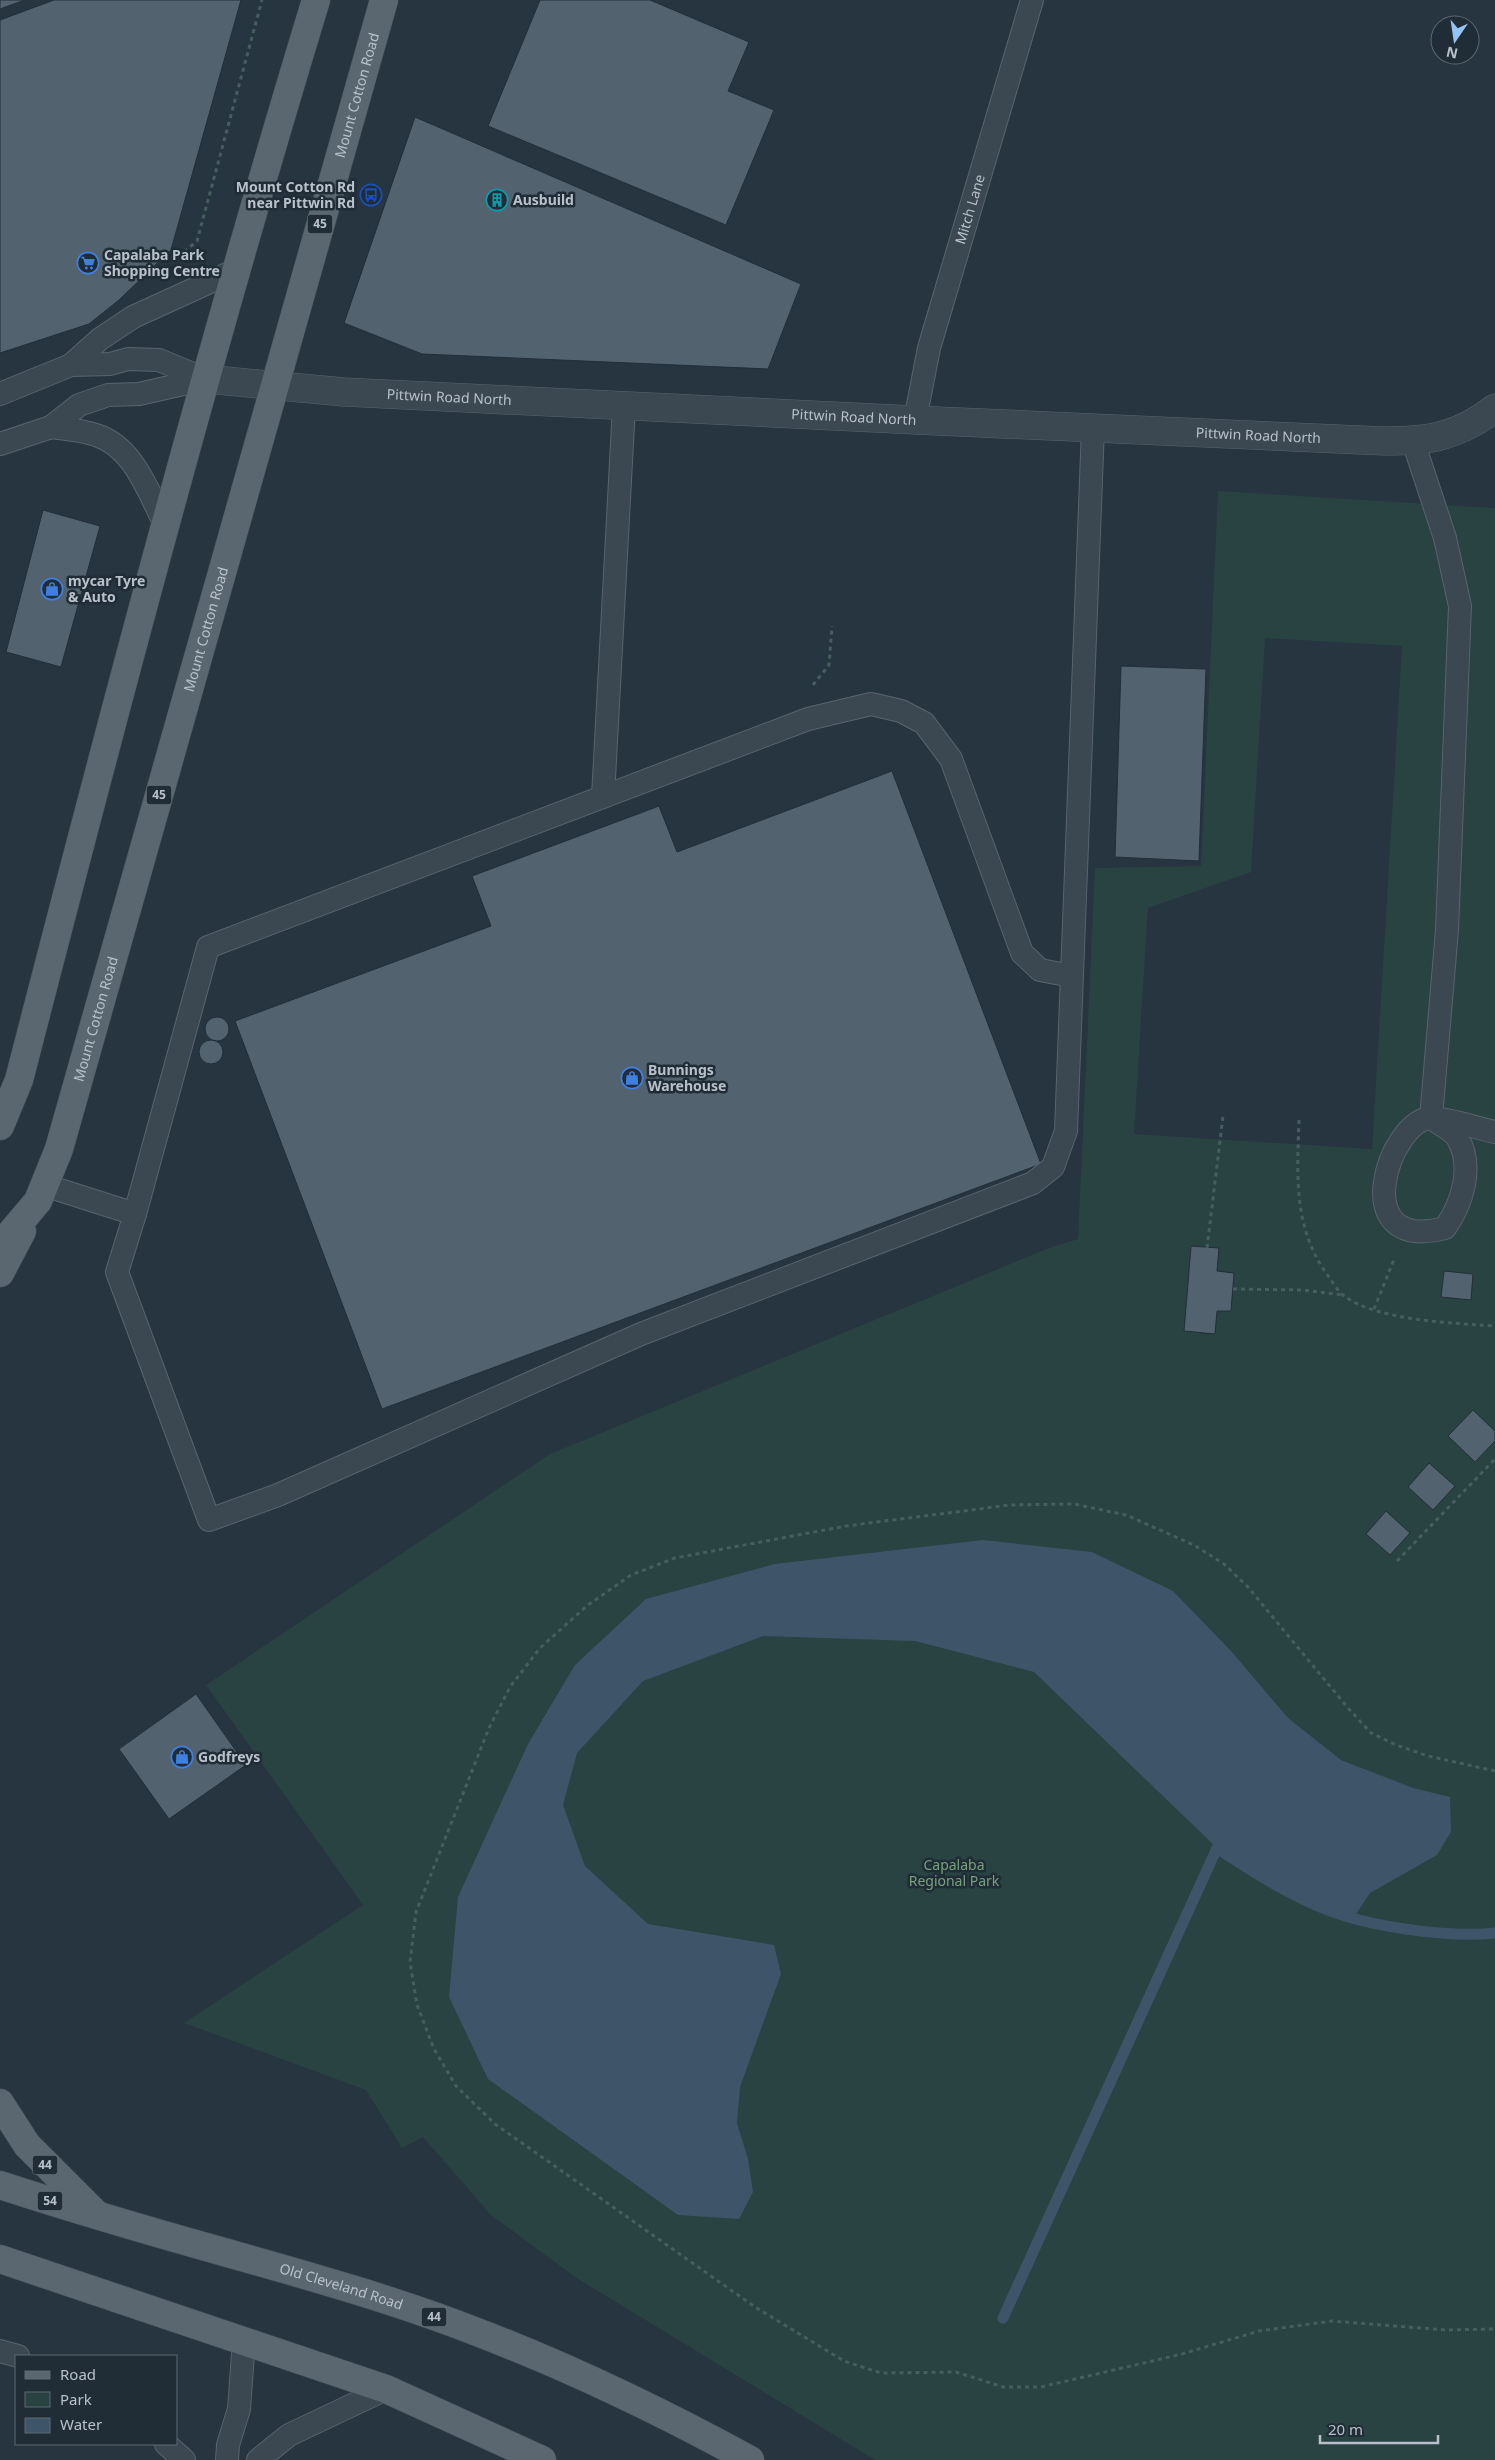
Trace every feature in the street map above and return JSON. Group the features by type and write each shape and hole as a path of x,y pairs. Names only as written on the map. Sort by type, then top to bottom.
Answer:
{"main road":[{"path":"0,1126 19,1080 165,524 236,270 316,0"},
{"name":"Mount Cotton Road","path":"0,1246 41,1193 58,1149 73,1101 384,0"},
{"path":"0,1273 41,1193"},
{"name":"44","path":"0,2103 27,2145 101,2218"},
{"name":"Old Cleveland Road","path":"0,2185 101,2218 334,2283 475,2331 560,2365 682,2423 750,2460"},
{"path":"0,2259 386,2389 542,2460"}],"street":[{"name":"Pittwin Road North","path":"205,379 276,386 624,406 1413,441 1444,436 1470,426 1495,408"}],"lane":[{"name":"Mitch Lane","path":"915,420 929,348 1032,0"},
{"path":"71,366 100,339 133,317 236,270"},
{"path":"0,394 71,366 110,364 128,359 154,360 205,379"},
{"path":"0,444 51,427 79,405 108,395 139,394 205,379"},
{"path":"603,797 624,406"},
{"path":"51,427 96,435 122,451 132,460 165,524"},
{"path":"1072,976 1040,970 1022,953 951,759 924,723 901,711 871,704 808,719 208,947 135,1214 117,1272 209,1520 278,1495 641,1334 1034,1183 1053,1167 1066,1131 1072,976 1093,428"},
{"path":"1413,441 1445,538 1460,606 1447,930 1431,1118"},
{"path":"1431,1118 1458,1138 1465,1160 1463,1188 1457,1210 1445,1228 1424,1233 1405,1230 1388,1214 1384,1198 1393,1154 1406,1131 1419,1122 1431,1118 1495,1132"},
{"path":"41,1193 135,1214"},
{"path":"227,2460 228,2445 239,2409 244,2340"},
{"path":"0,2351 15,2355"},
{"path":"258,2460 289,2435 386,2389"},
{"path":"167,2445 184,2460"}],"path":[{"path":"169,265 197,241 262,0"},
{"path":"808,719 809,689 828,664 832,626"},
{"path":"1207,1248 1223,1116"},
{"path":"1299,1120 1297,1184 1302,1223 1321,1266 1343,1295"},
{"path":"1374,1310 1405,1230"},
{"path":"1233,1289 1303,1290 1343,1295 1374,1310 1423,1320 1495,1326"},
{"path":"1397,1561 1495,1459"},
{"path":"1495,1771 1428,1756 1396,1745 1371,1732 1348,1708 1247,1586 1224,1564 1194,1545 1126,1515 1074,1504 1010,1505 846,1526 675,1558 631,1575 588,1604 540,1648 510,1687 489,1728 416,1912 410,1962 417,2005 434,2049 456,2086 495,2124 755,2307 844,2361 881,2373 956,2372 1003,2387 1041,2387 1182,2354 1259,2331 1332,2321 1446,2330 1495,2329"}],"green space":[{"name":"Capalaba Regional Park","path":"1218,491 1495,508 1495,2460 875,2460 575,2277 491,2215 423,2137 402,2148 366,2090 184,2023 363,1905 206,1685 550,1454 1049,1248 1078,1239 1095,868 1201,866","holes":["1265,638 1402,646 1372,1149 1134,1134 1148,908 1251,872"]}],"water":[{"path":"983,1540 1092,1552 1173,1591 1232,1652 1288,1718 1341,1760 1413,1788 1450,1797 1451,1832 1437,1855 1370,1893 1354,1917 1331,1911 1262,1878 1217,1848 1034,1672 915,1641 763,1636 643,1681 577,1753 563,1805 585,1866 648,1924 774,1945 781,1974 740,2087 737,2123 748,2159 753,2192 739,2219 678,2215 488,2079 449,1997 458,1897 528,1744 575,1665 646,1599 775,1564"}],"building":[{"path":"0,0 25,0 0,9"},
{"path":"54,0 241,0 171,250 119,300 89,324 0,353 0,20"},
{"path":"540,0 650,0 749,42 728,91 774,110 726,225 488,126"},
{"name":"Ausbuild","path":"415,117 801,284 768,369 422,354 344,323"},
{"name":"mycar Tyre & Auto","path":"43,510 100,526 61,667 6,652"},
{"path":"1121,666 1206,669 1199,861 1115,857"},
{"name":"Bunnings Warehouse","path":"892,771 1041,1164 382,1409 235,1021 491,926 472,876 659,806 677,852"},
{"path":"217,1017 222,1018 228,1024 228,1034 222,1040 217,1041 212,1040 206,1034 205,1029 206,1024 212,1018"},
{"path":"211,1040 216,1041 222,1047 222,1057 216,1063 211,1064 206,1063 200,1057 199,1052 200,1047 206,1041"},
{"path":"1191,1246 1219,1248 1217,1271 1234,1273 1231,1311 1217,1311 1215,1334 1184,1331"},
{"path":"1444,1271 1473,1274 1471,1300 1441,1297"},
{"path":"1473,1410 1495,1431 1495,1441 1475,1462 1448,1436"},
{"path":"1429,1463 1455,1486 1433,1510 1408,1487"},
{"path":"1386,1511 1410,1533 1390,1555 1366,1534"},
{"name":"Godfreys","path":"196,1694 246,1765 169,1819 119,1749"}],"waterway":[{"path":"1003,2318 1217,1848 1285,1890 1315,1905 1348,1917 1411,1930 1456,1934 1495,1933"}],"place":[{"name":"Mount Cotton Rd near Pittwin Rd","path":"371,195"},
{"name":"Ausbuild","path":"497,200"},
{"name":"Capalaba Park Shopping Centre","path":"88,263"},
{"name":"mycar Tyre & Auto","path":"52,589"},
{"name":"Bunnings Warehouse","path":"632,1078"},
{"name":"Godfreys","path":"182,1757"}]}
